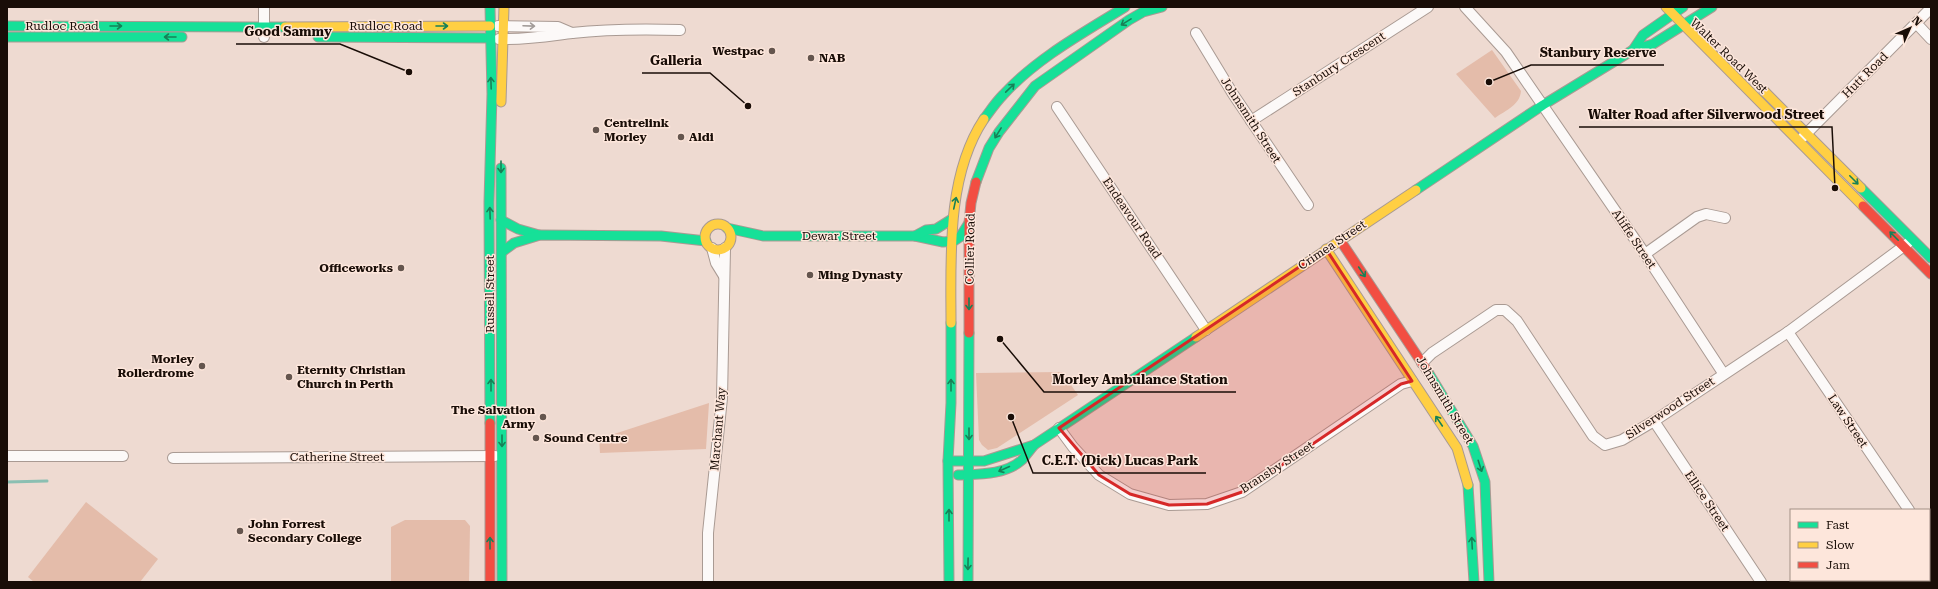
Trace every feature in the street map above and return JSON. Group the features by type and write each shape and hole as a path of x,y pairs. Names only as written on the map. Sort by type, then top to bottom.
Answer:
{"main road":[{"name":"Russell Street","path":"490,7 489,38 492,94 489,202 490,582"},
{"path":"501,121 505,26 504,7"},
{"name":"Collier Road","path":"949,582 948,461 951,403 951,242 952,219 961,176 971,144 983,121 1003,95 1027,72 1053,52 1125,7"},
{"name":"Collier Road","path":"968,582 969,223 973,192 989,148 1023,99 1035,86 1107,34 1143,12 1162,7"},
{"name":"Walter Road West","path":"1666,7 1931,274"},
{"name":"Crimea Street","path":"949,475 999,471 1019,462 1034,445 1543,105 1632,50 1653,44 1712,7"},
{"name":"Crimea Street","path":"1632,50 1643,35 1681,8"},
{"name":"Walter Road West","path":"1681,8 1709,37"},
{"name":"Rudloc Road","path":"7,26 264,34 490,26"},
{"name":"Rudloc Road","path":"7,37 194,37"},
{"name":"Rudloc Road","path":"310,37 489,38"},
{"name":"Walter Road West","path":"1758,85 1808,133 1931,258"},
{"name":"Russell Street","path":"501,158 502,582"},
{"name":"Dewar Street","path":"915,236 926,230 936,229 952,219"},
{"path":"501,220 518,229 540,235 661,236 709,228 718,224 727,228 730,239 726,247 719,250 709,245 661,236"},
{"path":"951,242 959,238 969,223"},
{"path":"709,228 706,234 709,245"},
{"name":"Dewar Street","path":"727,228 763,236 915,236 928,240 951,242"},
{"path":"502,252 514,242 540,235"},
{"name":"Dewar Street","path":"726,247 763,236"},
{"path":"490,238 501,238"},
{"name":"Johnsmith Street","path":"1340,240 1422,362 1473,446 1485,482 1489,582"},
{"name":"Johnsmith Street","path":"1326,249 1457,448 1468,480 1474,582"},
{"name":"Crimea Street","path":"948,461 984,461 1034,445"}],"street":[{"path":"264,7 264,34"},
{"name":"Stanbury Crescent","path":"1251,122 1428,7"},
{"path":"1465,7 1506,52 1543,105"},
{"name":"Hutt Road","path":"1799,141 1931,8"},
{"path":"1916,23 1931,38"},
{"name":"Rudloc Road","path":"490,26 558,27 572,33"},
{"name":"Rudloc Road","path":"489,38 504,39 546,37 572,33 604,31 680,30"},
{"name":"Johnsmith Street","path":"1196,33 1232,94 1308,205"},
{"name":"Aliffe Street","path":"1543,105 1645,254 1723,373"},
{"name":"Endeavour Road","path":"1057,107 1206,330"},
{"path":"1645,254 1697,217 1706,214 1725,218"},
{"name":"Silverwood Street","path":"1422,362 1432,353 1496,310 1505,310 1516,321 1593,436 1605,445 1622,440 1654,421 1723,373 1788,332 1913,240"},
{"name":"Marchant Way","path":"709,245 716,263 724,276"},
{"name":"Marchant Way","path":"708,582 708,533 722,398 724,276 726,247"},
{"name":"Law Street","path":"1788,332 1908,509"},
{"name":"Bransby Street","path":"1059,428 1073,447 1098,475 1130,494 1168,505 1207,504 1242,492 1401,384 1412,381"},
{"name":"Ellice Street","path":"1654,421 1761,582"},
{"path":"7,456 123,456"},
{"name":"Catherine Street","path":"173,458 502,456"}],"highlighted area":[{"path":"1326,249 1412,381 1401,384 1242,492 1207,504 1169,505 1130,494 1099,475 1059,428"}],"shaded area":[{"path":"1492,50 1521,91 1515,104 1495,118 1456,74"},
{"path":"1062,372 1078,395 997,448 988,450 982,445 979,440 976,373"},
{"path":"709,403 706,449 600,453 599,437 611,435"},
{"path":"86,502 158,559 140,582 34,582 28,577"},
{"path":"405,520 465,520 470,526 469,582 391,582 391,527"}],"waterway":[{"path":"7,482 47,481"}],"traffic: fast":[{"path":"490,7 492,94 489,202 490,423"},
{"path":"984,119 1000,98 1030,69 1061,47 1125,7"},
{"path":"976,182 989,148 999,132 1035,86 1129,20 1143,12 1162,7"},
{"path":"1633,50 1643,35 1683,7"},
{"path":"1416,190 1543,105 1633,50 1653,44 1712,7"},
{"path":"7,26 285,27"},
{"path":"7,37 182,37"},
{"path":"318,37 489,38"},
{"path":"501,168 502,582"},
{"path":"1861,188 1931,258"},
{"path":"915,236 926,230 936,229 952,219"},
{"path":"501,220 518,229 539,235"},
{"path":"727,228 763,236 915,236 943,242 954,241 960,237 969,223"},
{"path":"502,252 514,243 540,235 661,236 706,241"},
{"path":"949,582 948,461 951,403 951,323"},
{"path":"968,582 969,333"},
{"path":"948,461 984,461 1034,445 1196,337"},
{"path":"1428,372 1473,446 1485,482 1489,582"},
{"path":"958,475 992,473 1008,469 1022,460 1034,445"},
{"path":"1468,485 1474,582"}],"traffic: slow":[{"path":"501,102 504,7"},
{"path":"1666,7 1863,206"},
{"path":"285,27 490,26"},
{"path":"1764,91 1861,188"},
{"path":"951,323 951,245 957,191 963,166 972,141 984,119"},
{"path":"1196,337 1416,190"},
{"path":"718,224 727,228 731,237 727,246 718,250 709,246 705,237 709,228 718,224"},
{"path":"1326,249 1457,448 1468,485"}],"traffic: jam":[{"path":"969,333 969,223 971,203 976,182"},
{"path":"1863,206 1931,274"},
{"path":"1340,240 1428,372"},
{"path":"490,423 490,582"}],"place":[{"name":"Westpac","path":"772,51"},
{"name":"NAB","path":"811,58"},
{"name":"Good Sammy","path":"409,72"},
{"name":"Stanbury Reserve","path":"1489,82"},
{"name":"Galleria","path":"748,106"},
{"name":"Centrelink Morley","path":"596,130"},
{"name":"Aldi","path":"681,137"},
{"name":"Walter Road after Silverwood Street","path":"1835,188"},
{"name":"Officeworks","path":"401,268"},
{"name":"Ming Dynasty","path":"810,275"},
{"name":"Morley Ambulance Station","path":"1000,339"},
{"name":"Morley Rollerdrome","path":"202,366"},
{"name":"Eternity Christian Church in Perth","path":"289,377"},
{"name":"The Salvation Army","path":"543,417"},
{"name":"C.E.T. (Dick) Lucas Park","path":"1011,417"},
{"name":"Sound Centre","path":"536,438"},
{"name":"John Forrest Secondary College","path":"240,531"}]}
